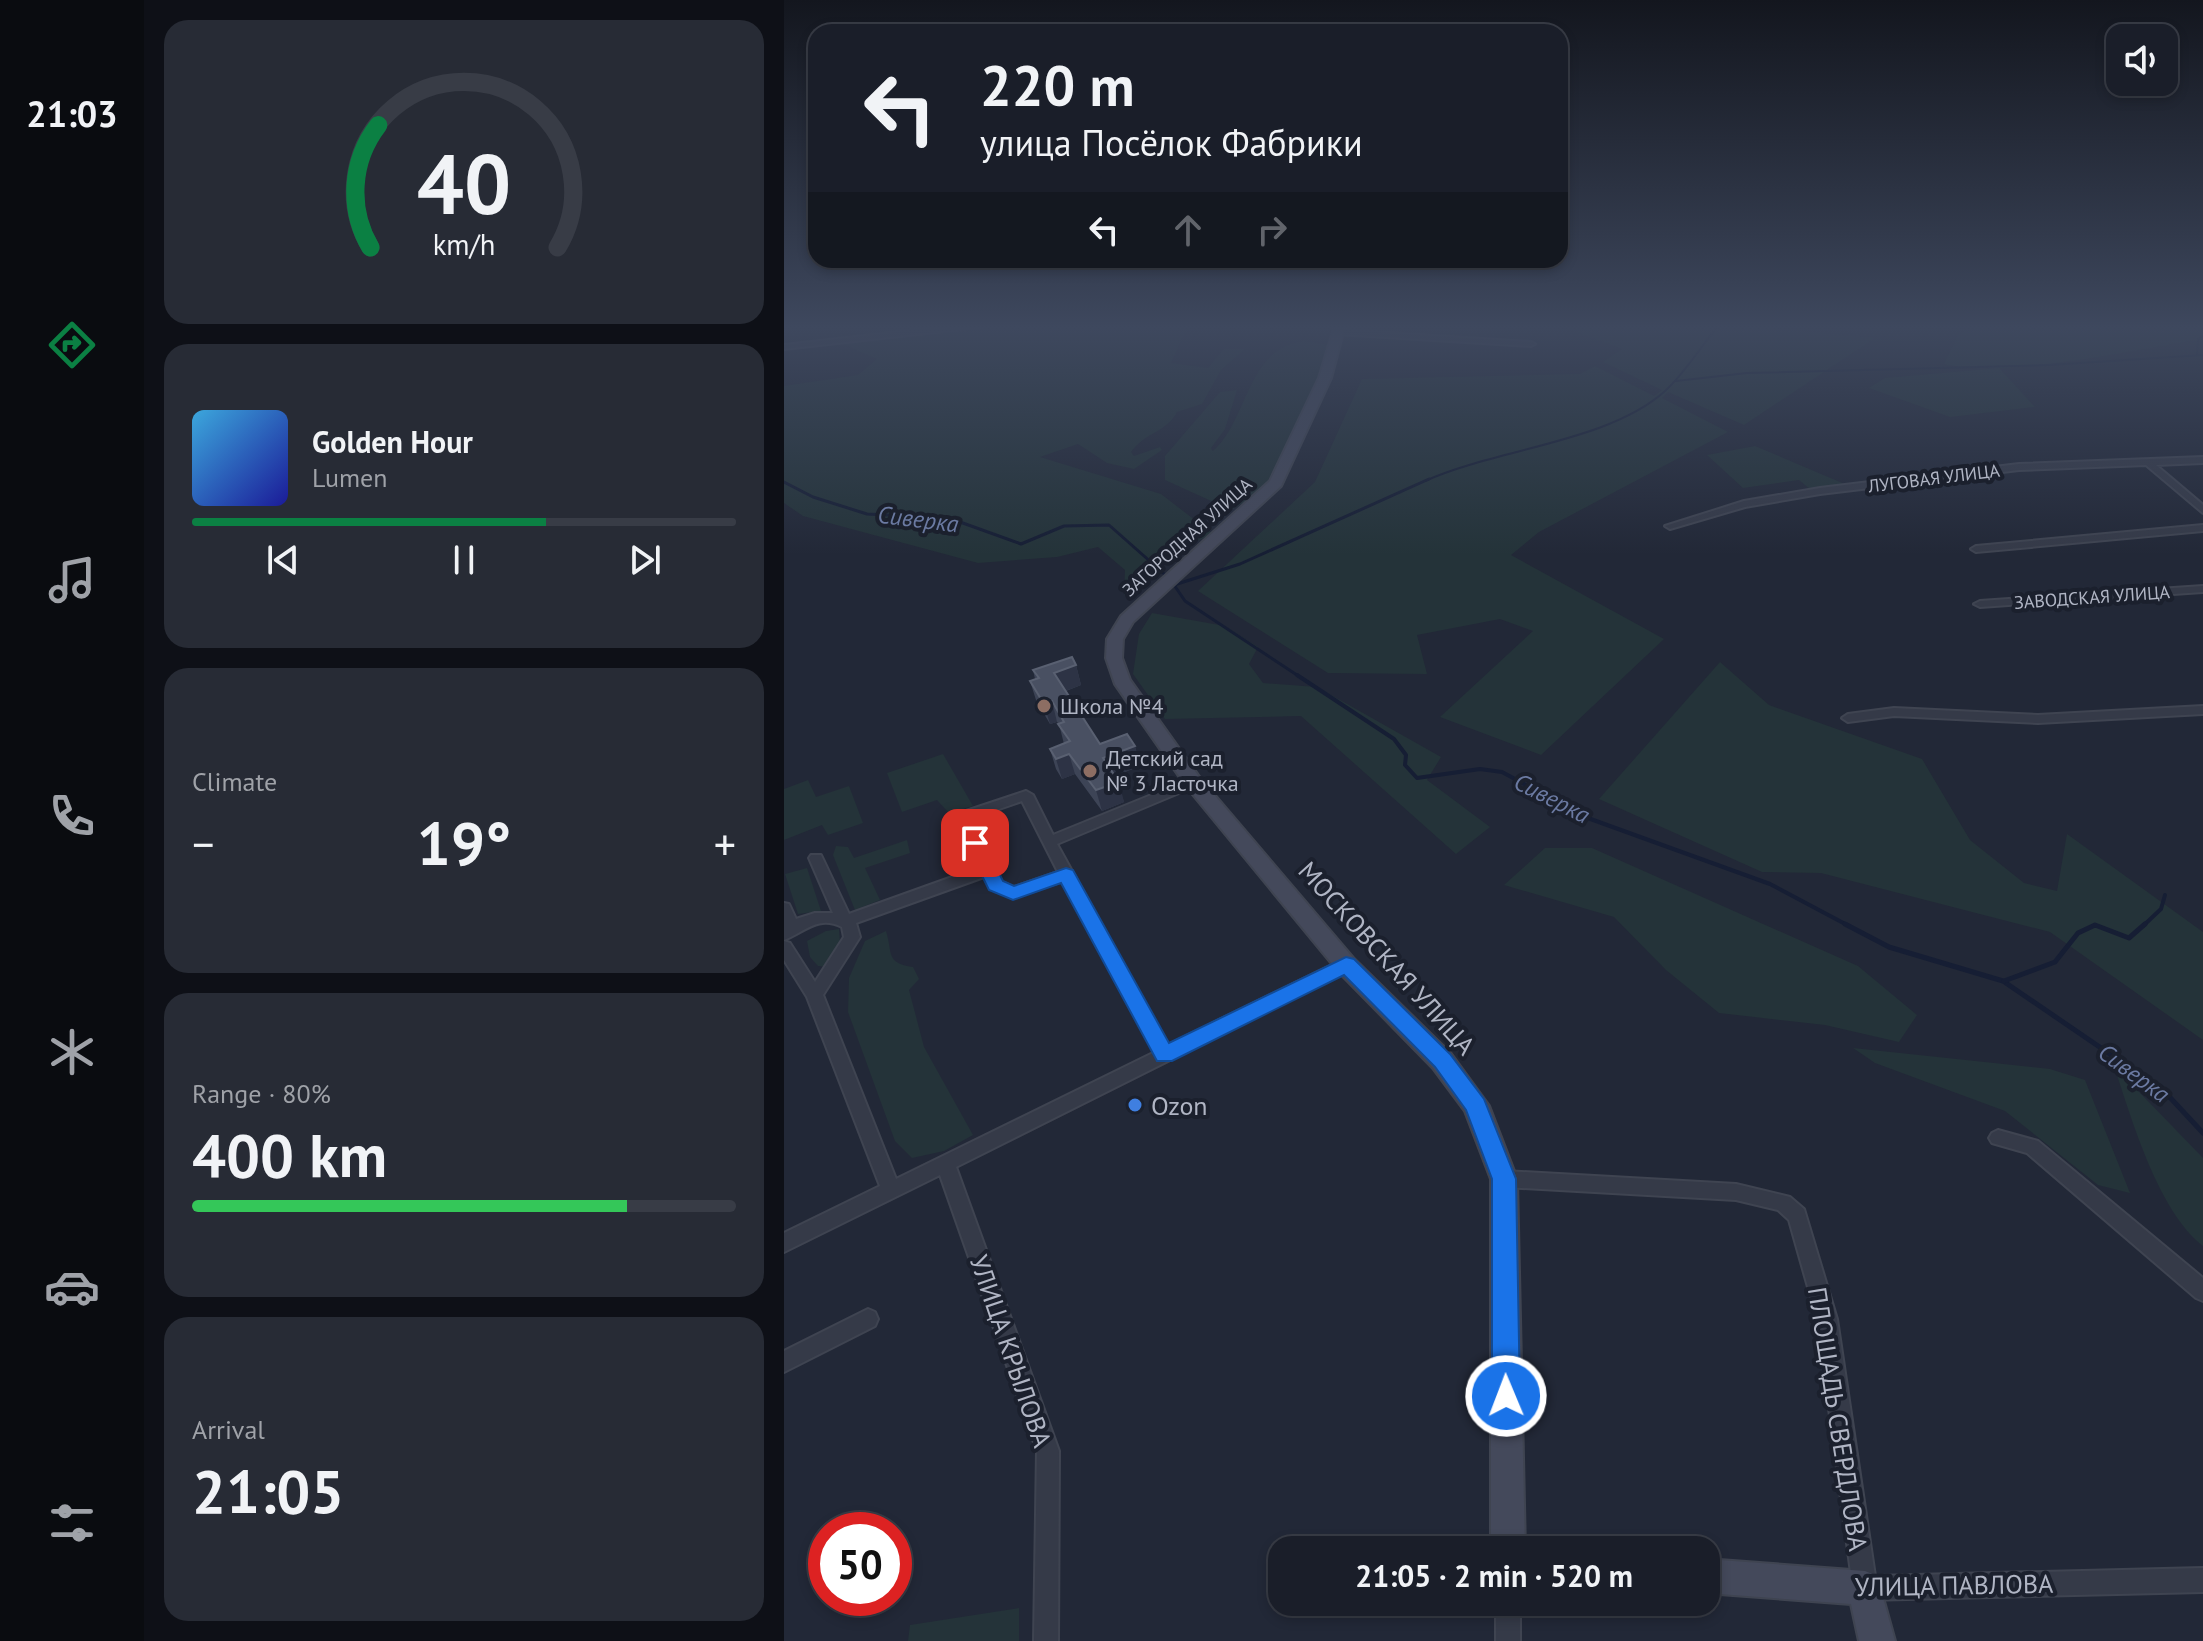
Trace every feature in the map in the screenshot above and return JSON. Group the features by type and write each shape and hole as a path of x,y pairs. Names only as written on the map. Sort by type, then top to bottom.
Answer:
{"main road":[{"name":"ЗАГОРОДНАЯ УЛИЦА","path":"1115,639 1127,619 1276,483 1314,402"},
{"name":"МОСКОВСКАЯ УЛИЦА","path":"1115,639 1114,658 1121,680 1193,782 1346,965 1442,1061 1476,1106 1504,1179 1508,1536"},
{"name":"УЛИЦА ПАВЛОВА","path":"1720,1577 1865,1588"},
{"path":"1865,1588 1877,1641"}],"street":[{"name":"ЛУГОВАЯ УЛИЦА","path":"1670,526 1744,504 1820,491 2019,467 2203,460"},
{"path":"2149,463 2203,510"},
{"path":"1976,549 2203,528"},
{"name":"ЗАВОДСКАЯ УЛИЦА","path":"1980,604 2203,589"},
{"path":"1848,718 1894,712 2038,719 2203,710"},
{"path":"1049,842 1193,782"},
{"path":"1066,874 1013,893 996,885 962,817 1026,795 1165,1055"},
{"path":"815,995 852,937 816,858"},
{"path":"784,908 788,931 803,920 826,917 845,921 988,870"},
{"path":"784,947 815,995 890,1188"},
{"path":"784,1243 1346,965"},
{"path":"1998,1138 2032,1147 2203,1291"},
{"name":"УЛИЦА КРЫЛОВА","path":"945,1162 1048,1451 1046,1641"},
{"name":"ПЛОЩАДЬ СВЕРДЛОВА","path":"1504,1179 1736,1192 1783,1203 1797,1215 1827,1319 1865,1588"},
{"path":"784,1362 868,1319"},
{"name":"УЛИЦА ПАВЛОВА","path":"1865,1588 2203,1580"},
{"path":"1508,1616 1508,1641"}],"shaded area":[{"path":"784,402 1203,402 1177,412 1167,424 1136,446 1131,452 1134,456 1160,447 1162,450 1134,469 1107,463 1078,444 1040,457 1161,494 1213,534 1157,559 1124,595 1125,570 1098,547 1057,557 978,563 803,516 784,503"},
{"path":"1212,402 1233,402 1225,429 1211,448 1213,451 1243,402 1311,402 1274,473 1259,491 1231,510 1165,480 1165,456"},
{"path":"1352,402 1669,402 1728,432 1539,532 1511,555 1664,639 1541,755 1440,717 1533,631 1500,619 1417,635 1427,674 1328,673 1198,591 1315,482"},
{"path":"1690,402 1779,402 1744,425"},
{"path":"1907,402 2030,402 2035,407 1950,417"},
{"path":"1755,446 1847,485 1811,490 1799,480 1743,488 1707,455"},
{"path":"1152,613 1225,626 1258,647 1249,664 1263,683 1317,687 1441,757 1427,780 1490,827 1456,854 1301,716 1165,719 1133,674 1139,634"},
{"path":"1720,662 1769,705 1922,759 1970,840 2024,883 2057,891 2067,834 2203,932 2203,1040 2050,932 1821,873 1762,872 1599,799"},
{"path":"943,754 973,806 949,813 937,800 902,812 887,773"},
{"path":"808,780 816,797 849,786 863,823 828,835 822,825 784,840 784,789"},
{"path":"907,840 910,853 865,868 880,900 855,910 833,855 836,846 848,847 854,858"},
{"path":"1545,848 1592,848 1858,966 1917,1015 1899,1042 1825,1025 1719,1013 1666,970 1614,917 1504,885"},
{"path":"807,868 821,911 798,914 785,874"},
{"path":"839,929 840,942 829,967 818,966 810,957 807,941 826,931"},
{"path":"886,931 894,960 913,967 919,979 909,990 924,1047 973,1135 944,1151 912,1158 895,1141 848,1012 849,978 865,941"},
{"path":"1853,1048 2050,1069 2085,1080 2130,1193 2098,1185 2005,1111 1875,1063"},
{"path":"2114,1066 2203,1158 2203,1246 2187,1230 2160,1188 2138,1137"},
{"path":"1019,1608 1019,1641 908,1641 910,1625"}],"building":[{"path":"1072,657 1076,665 1054,673 1100,744 1127,734 1135,746 1103,758 1119,782 1096,790 1069,754 1056,759 1050,749 1070,741 1058,724 1064,722 1052,701 1044,704 1030,681 1039,678 1033,670"}],"waterway":[{"path":"1425,481 1583,433 1614,422 1650,402"},
{"path":"1174,585 1240,564 1429,479"},
{"name":"Сиверка","path":"784,482 813,497 867,514 949,518 1021,544 1064,526 1109,525 1174,585"},
{"name":"Сиверка","path":"1174,585 1185,601 1300,677"},
{"name":"Сиверка","path":"1297,675 1394,739 1406,755 1405,765 1417,778 1480,769 1502,772 1585,817 1770,884 1849,926"},
{"path":"2143,926 2161,909 2165,895"},
{"name":"Сиверка","path":"1845,924 1889,947 2003,981 2164,1091 2203,1133"},
{"path":"2004,981 2055,962 2078,933 2095,925 2129,938 2145,924"}],"place":[{"name":"Школа №4","path":"1044,706"},
{"name":"Детский сад № 3 Ласточка","path":"1090,771"},
{"name":"Ozon","path":"1135,1105"}],"route":[{"path":"975,843 996,885 1013,893 1066,874 1165,1055 1346,965 1442,1061 1476,1106 1494,1146 1504,1179 1506,1396"}]}
